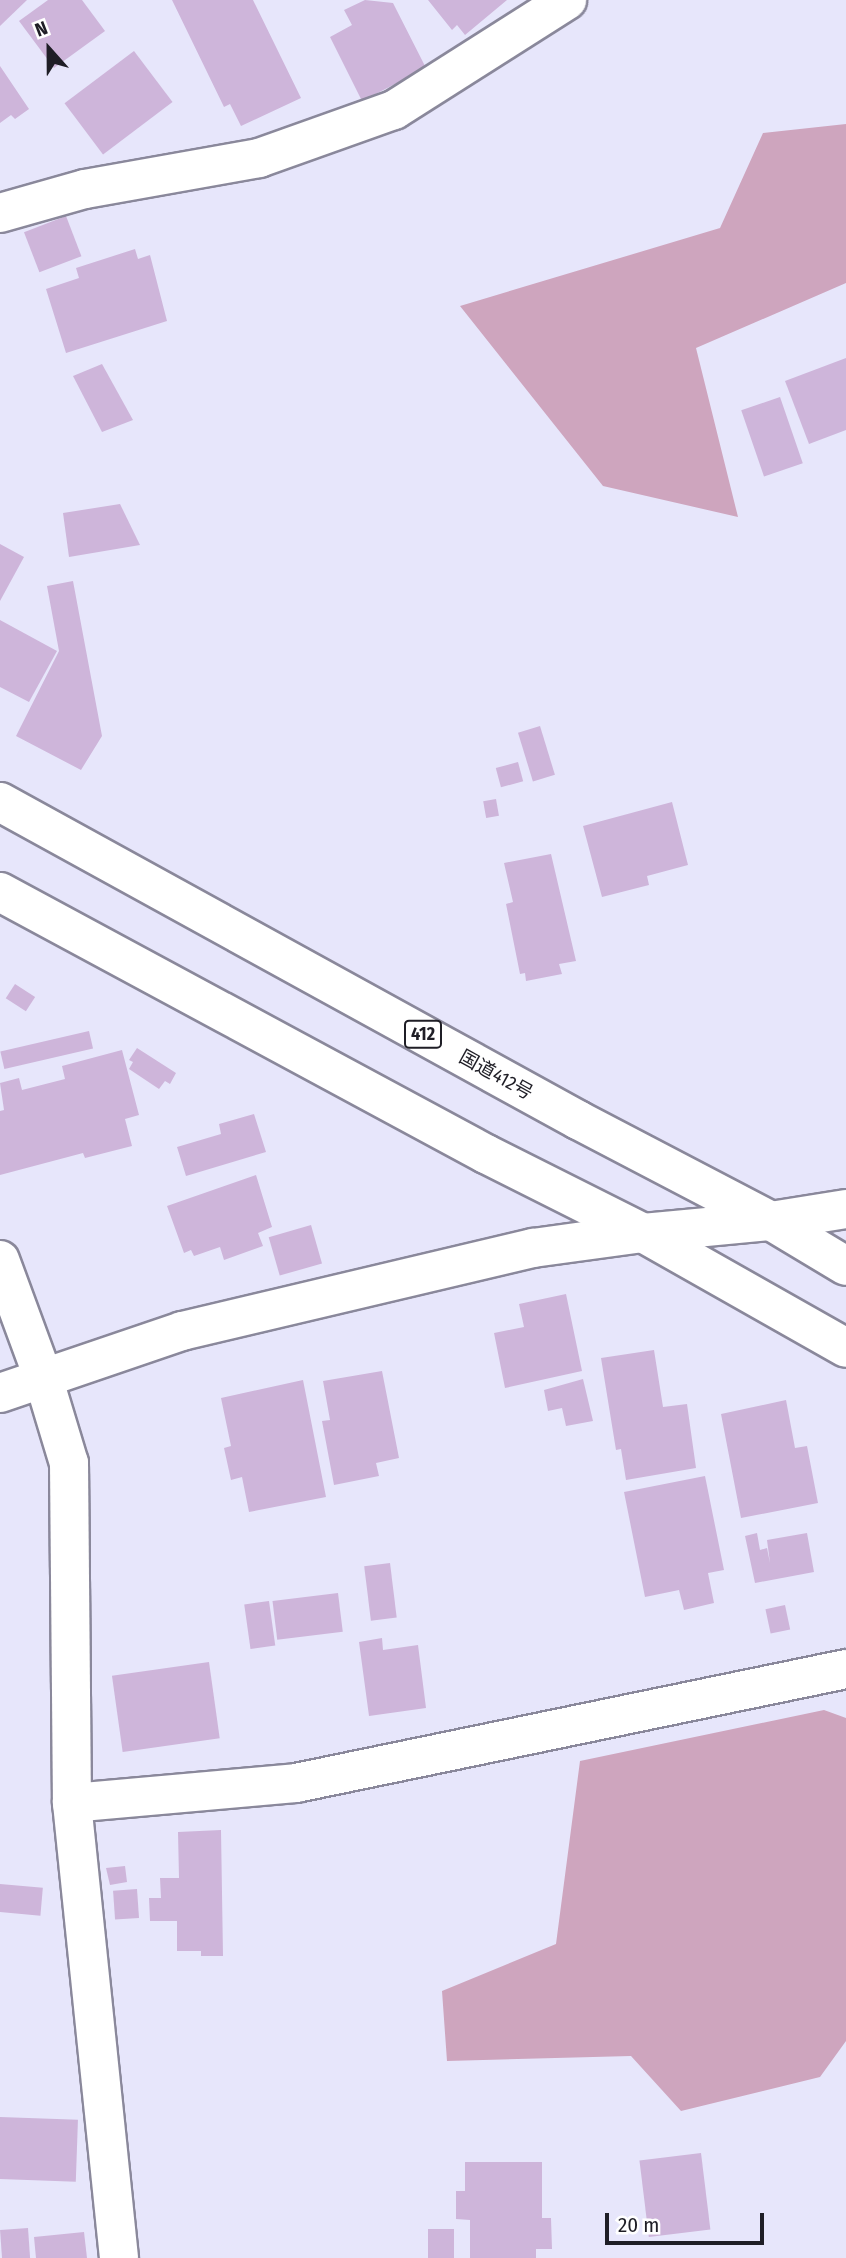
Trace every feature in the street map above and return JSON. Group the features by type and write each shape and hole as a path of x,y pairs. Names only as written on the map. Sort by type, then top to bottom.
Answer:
{"main road":[{"path":"0,212 85,189 259,158 394,110 568,0"},
{"name":"国道412号","path":"0,802 578,1120 771,1222 846,1266"},
{"path":"0,892 474,1147 643,1233 846,1348"},
{"path":"0,1393 182,1331 533,1248 643,1233 771,1222 846,1209"},
{"path":"0,1260 43,1377 69,1463 72,1802 119,2258"},
{"path":"72,1802 296,1783 846,1669"}],"shaded area":[{"path":"846,124 846,283 696,348 738,517 603,486 460,306 720,228 763,133"},
{"path":"824,1710 846,1718 846,2041 820,2077 681,2111 631,2056 447,2061 442,1991 556,1944 580,1761"}],"building":[{"path":"0,0 27,0 0,26"},
{"path":"48,0 82,0 105,31 54,68 19,21"},
{"path":"172,0 253,0 301,98 241,126 230,104 224,107"},
{"path":"365,0 393,3 426,68 362,101 330,37 352,25 344,10"},
{"path":"428,0 507,0 465,35 457,25 452,30"},
{"path":"134,51 173,102 103,154 65,103"},
{"path":"0,66 29,109 15,119 11,115 0,123"},
{"path":"66,216 81,256 39,272 24,232"},
{"path":"135,249 138,259 150,255 167,321 66,353 46,289 79,278 76,268"},
{"path":"846,358 846,430 809,444 785,381"},
{"path":"102,364 133,420 102,432 73,376"},
{"path":"780,397 803,463 764,477 741,410"},
{"path":"120,504 140,545 69,557 63,513"},
{"path":"0,544 24,557 0,601"},
{"path":"73,581 102,736 81,770 16,736 59,651 47,586"},
{"path":"0,620 57,651 29,702 0,687"},
{"path":"540,726 555,775 533,781 518,733"},
{"path":"518,762 523,781 501,787 496,768"},
{"path":"496,799 499,816 486,818 483,801"},
{"path":"672,802 688,865 647,876 649,885 602,897 583,826"},
{"path":"551,854 576,961 559,964 562,974 526,981 525,973 520,974 506,904 513,902 504,863"},
{"path":"15,984 35,997 26,1011 6,998"},
{"path":"89,1031 93,1049 4,1069 0,1051"},
{"path":"137,1048 176,1073 170,1084 165,1081 159,1089 129,1069 133,1062 129,1060"},
{"path":"122,1050 139,1115 125,1119 132,1146 85,1158 83,1153 0,1175 0,1111 4,1110 0,1083 19,1078 22,1090 65,1079 62,1066"},
{"path":"254,1114 266,1152 186,1176 177,1147 221,1134 219,1124"},
{"path":"256,1175 272,1227 258,1233 263,1246 224,1260 220,1247 194,1256 191,1250 184,1253 167,1206"},
{"path":"311,1225 322,1263 280,1276 269,1237"},
{"path":"566,1294 582,1371 505,1388 494,1333 524,1327 519,1304"},
{"path":"654,1350 663,1407 687,1404 696,1468 626,1480 621,1449 616,1450 601,1358"},
{"path":"382,1371 399,1458 376,1463 379,1476 334,1485 322,1421 330,1420 323,1381"},
{"path":"583,1379 593,1421 566,1426 562,1408 548,1411 544,1390"},
{"path":"303,1380 326,1497 249,1512 242,1477 231,1480 224,1448 231,1446 221,1398"},
{"path":"786,1400 795,1448 807,1446 818,1503 741,1518 721,1414"},
{"path":"705,1476 724,1570 708,1573 714,1603 684,1610 679,1590 645,1597 624,1492"},
{"path":"757,1533 760,1550 767,1548 770,1563 767,1540 807,1533 814,1572 755,1583 745,1536"},
{"path":"390,1563 397,1618 371,1621 364,1566"},
{"path":"338,1593 343,1632 277,1640 272,1601"},
{"path":"269,1601 275,1646 251,1649 244,1604"},
{"path":"785,1605 790,1629 771,1634 765,1609"},
{"path":"382,1638 383,1650 418,1645 426,1708 369,1716 359,1642"},
{"path":"209,1662 220,1738 123,1752 112,1676"},
{"path":"221,1830 223,1956 201,1956 201,1951 177,1951 177,1921 150,1921 149,1898 161,1898 160,1878 179,1878 178,1832"},
{"path":"125,1866 127,1882 110,1885 106,1868"},
{"path":"0,1884 43,1888 40,1916 0,1912"},
{"path":"137,1889 139,1918 115,1920 113,1891"},
{"path":"0,2117 78,2120 76,2182 0,2179"},
{"path":"701,2153 710,2229 649,2237 639,2161"},
{"path":"465,2162 542,2162 542,2218 551,2218 552,2249 536,2249 536,2258 470,2258 470,2220 456,2219 456,2191 465,2191"},
{"path":"28,2228 30,2258 2,2258 0,2230"},
{"path":"428,2229 454,2229 454,2258 428,2258"},
{"path":"84,2232 87,2258 36,2258 34,2237"}]}
